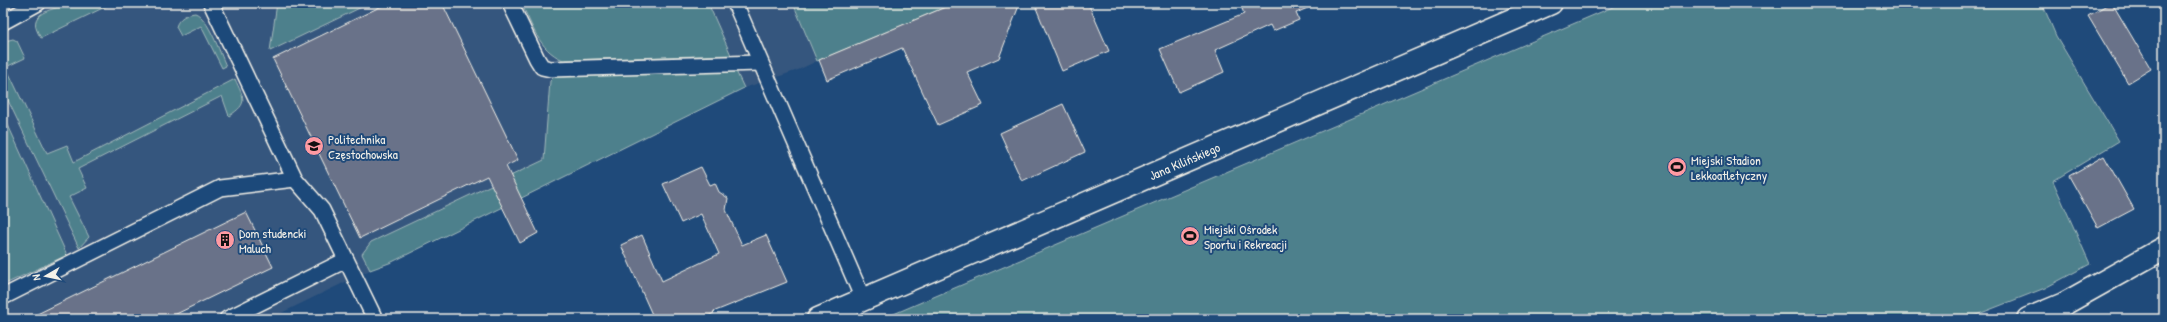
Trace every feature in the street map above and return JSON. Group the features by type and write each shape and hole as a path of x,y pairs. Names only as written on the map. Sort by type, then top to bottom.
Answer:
{"street":[{"name":"Jana Kilińskiego","path":"818,319 1551,3"},
{"path":"2028,319 2064,304 2164,248"}],"lane":[{"path":"3,22 38,3"},
{"path":"211,3 295,179 322,210 374,319"},
{"path":"510,3 537,59 542,66 551,69 760,63"},
{"path":"735,3 863,299"},
{"path":"3,297 220,188 295,179"},
{"path":"227,319 346,260"}],"shaded area":[{"name":"Politechnika Częstochowska","path":"3,3 793,3 817,61 798,70 744,88 392,262 370,270 269,319 3,319"}],"green space":[{"path":"73,3 113,3 41,38 36,29 38,17 49,10"},
{"path":"277,3 370,3 270,51"},
{"path":"521,3 708,3 731,55 563,60 548,50 542,43"},
{"path":"793,3 955,3 817,61"},
{"name":"Miejski Stadion Lekkoatletyczny","path":"1622,3 2042,3 2056,36 2119,141 2053,181 2090,264 2045,288 1966,319 882,319"},
{"path":"195,13 200,16 209,28 226,66 222,68 201,26 181,36 176,27 177,24 186,15"},
{"path":"13,39 17,41 25,58 6,67 47,153 67,145 74,162 235,79 241,91 243,100 242,104 240,108 229,116 222,96 78,169 87,188 69,197 89,237 79,248 3,90 3,45 5,41"},
{"path":"736,71 744,88 392,262 370,270 362,254 371,242 544,160 550,81 555,76"},
{"path":"3,114 67,255 3,285"}],"building":[{"path":"388,3 442,3 518,160 506,166 538,233 520,243 487,176 360,238 273,59"},
{"path":"955,3 1020,3 999,58 967,72 983,105 938,125 902,48 827,80 819,60"},
{"path":"1034,3 1088,3 1109,51 1062,71"},
{"path":"1240,3 1319,3 1296,13 1299,20 1273,31 1270,25 1215,50 1224,72 1179,92 1160,49 1244,14"},
{"path":"2112,3 2151,69 2128,83 2088,16"},
{"path":"1063,104 1085,152 1022,181 1000,133"},
{"path":"2104,156 2134,209 2098,228 2069,176"},
{"path":"701,167 710,185 715,183 719,192 728,198 726,210 742,245 766,235 787,282 713,312 714,313 702,319 654,319 621,245 642,235 662,281 719,254 701,214 681,223 663,184"},
{"name":"Dom studencki Maluch","path":"246,212 273,267 166,319 27,319"}],"place":[{"name":"Politechnika Częstochowska","path":"314,146"},
{"name":"Miejski Stadion Lekkoatletyczny","path":"1677,167"},
{"name":"Miejski Ośrodek Sportu i Rekreacji","path":"1190,236"},
{"name":"Dom studencki Maluch","path":"225,240"}]}
